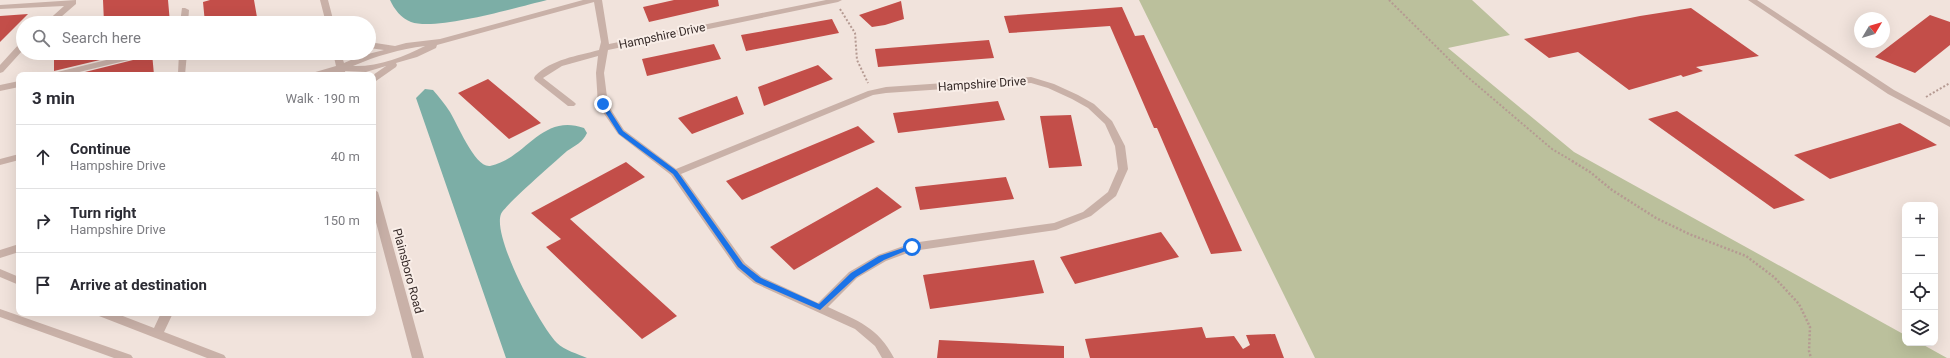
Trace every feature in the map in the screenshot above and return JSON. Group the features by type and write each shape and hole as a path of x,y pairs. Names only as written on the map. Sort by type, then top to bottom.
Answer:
{"street":[{"path":"324,0 328,16"},
{"path":"376,54 396,49 441,42 592,0"},
{"name":"Hampshire Drive","path":"598,0 600,6 604,50 600,73 603,104 621,132 675,173 741,266 758,280 859,326 878,343 888,358"},
{"name":"Hampshire Drive","path":"604,50 836,0"},
{"path":"1752,0 1914,105 1950,124"},
{"path":"0,6 74,1"},
{"path":"57,16 74,1"},
{"path":"185,10 185,16"},
{"path":"341,71 366,69 407,57 441,42"},
{"path":"376,46 396,49"},
{"path":"571,104 538,78 543,71 604,50"},
{"path":"0,70 16,53"},
{"path":"376,77 407,57"},
{"path":"68,72 117,60"},
{"path":"182,72 183,60"},
{"path":"339,60 341,71"},
{"path":"341,71 360,60"},
{"name":"Hampshire Drive","path":"675,173 873,93 886,90 1031,80 1075,97 1091,106 1109,123 1120,146 1123,169 1112,194 1087,214 1056,226 912,247 882,258 853,275 820,308"},
{"path":"0,88 16,85"},
{"path":"0,162 16,158"},
{"name":"Plainsboro Road","path":"376,203 418,358"},
{"path":"0,254 16,249"},
{"path":"1,274 16,280"},
{"path":"0,313 127,358"},
{"path":"111,316 156,334 202,355 220,358"},
{"path":"156,334 165,316"}],"path":[{"path":"836,0 855,33 857,60 873,93"},
{"path":"1389,0 1464,74 1552,149 1590,172 1612,190 1656,218 1689,234 1746,256 1774,277 1799,304 1810,327 1809,352 1811,358"},
{"path":"1914,105 1950,83"}],"green space":[{"path":"1139,0 1472,0 1510,35 1448,48 1574,152 1902,333 1902,346 1925,346 1947,358 1315,358"}],"water":[{"path":"390,0 547,0 458,21 423,24 411,22 401,16"},
{"path":"425,89 433,90 442,101 450,112 467,144 478,160 484,165 490,166 503,162 534,139 556,127 569,125 584,128 587,133 581,142 553,163 504,209 501,214 500,225 510,260 519,281 549,334 563,348 587,358 506,358 416,98"}],"building":[{"path":"103,0 168,0 169,16 104,16"},
{"path":"210,0 254,0 257,16 204,16 203,2"},
{"path":"674,0 718,0 719,6 649,22 643,7"},
{"path":"901,1 904,19 885,25 872,27 859,15"},
{"path":"1122,7 1135,36 1144,35 1242,251 1211,254 1157,128 1154,128 1110,26 1009,33 1004,16"},
{"path":"1691,8 1759,56 1696,67 1703,71 1683,77 1681,75 1629,90 1578,52 1549,58 1524,39 1640,16"},
{"path":"28,14 26,16 16,16 16,26 0,42 0,16"},
{"path":"1930,15 1950,22 1950,45 1915,73 1875,57 1887,48 1890,48 1890,46"},
{"path":"832,19 839,33 746,51 741,35"},
{"path":"989,40 994,58 878,67 875,49"},
{"path":"714,44 721,59 647,76 642,59"},
{"path":"54,60 100,60 54,71"},
{"path":"133,60 153,60 154,72 85,72"},
{"path":"818,65 833,79 764,106 758,87"},
{"path":"488,79 541,123 509,139 458,93"},
{"path":"737,96 744,114 692,134 678,118"},
{"path":"998,101 1005,120 898,133 893,113"},
{"path":"1677,111 1805,200 1774,209 1648,119"},
{"path":"1071,115 1082,166 1049,168 1040,116"},
{"path":"1900,123 1937,145 1830,179 1794,155"},
{"path":"858,126 875,142 742,200 726,181"},
{"path":"626,162 645,177 570,219 677,316 642,339 546,247 561,239 531,213"},
{"path":"1006,177 1014,199 920,210 915,187"},
{"path":"877,187 902,207 794,270 770,247"},
{"path":"1161,232 1179,257 1075,284 1060,257"},
{"path":"1034,260 1044,293 930,309 923,275"},
{"path":"1202,327 1206,338 1234,336 1243,349 1250,345 1246,335 1275,334 1284,358 1090,358 1085,339"},
{"path":"939,340 1064,346 1064,358 937,358"}],"route":[{"path":"603,104 621,132 675,173 741,266 758,280 820,308 853,275 882,258 912,247"}]}
